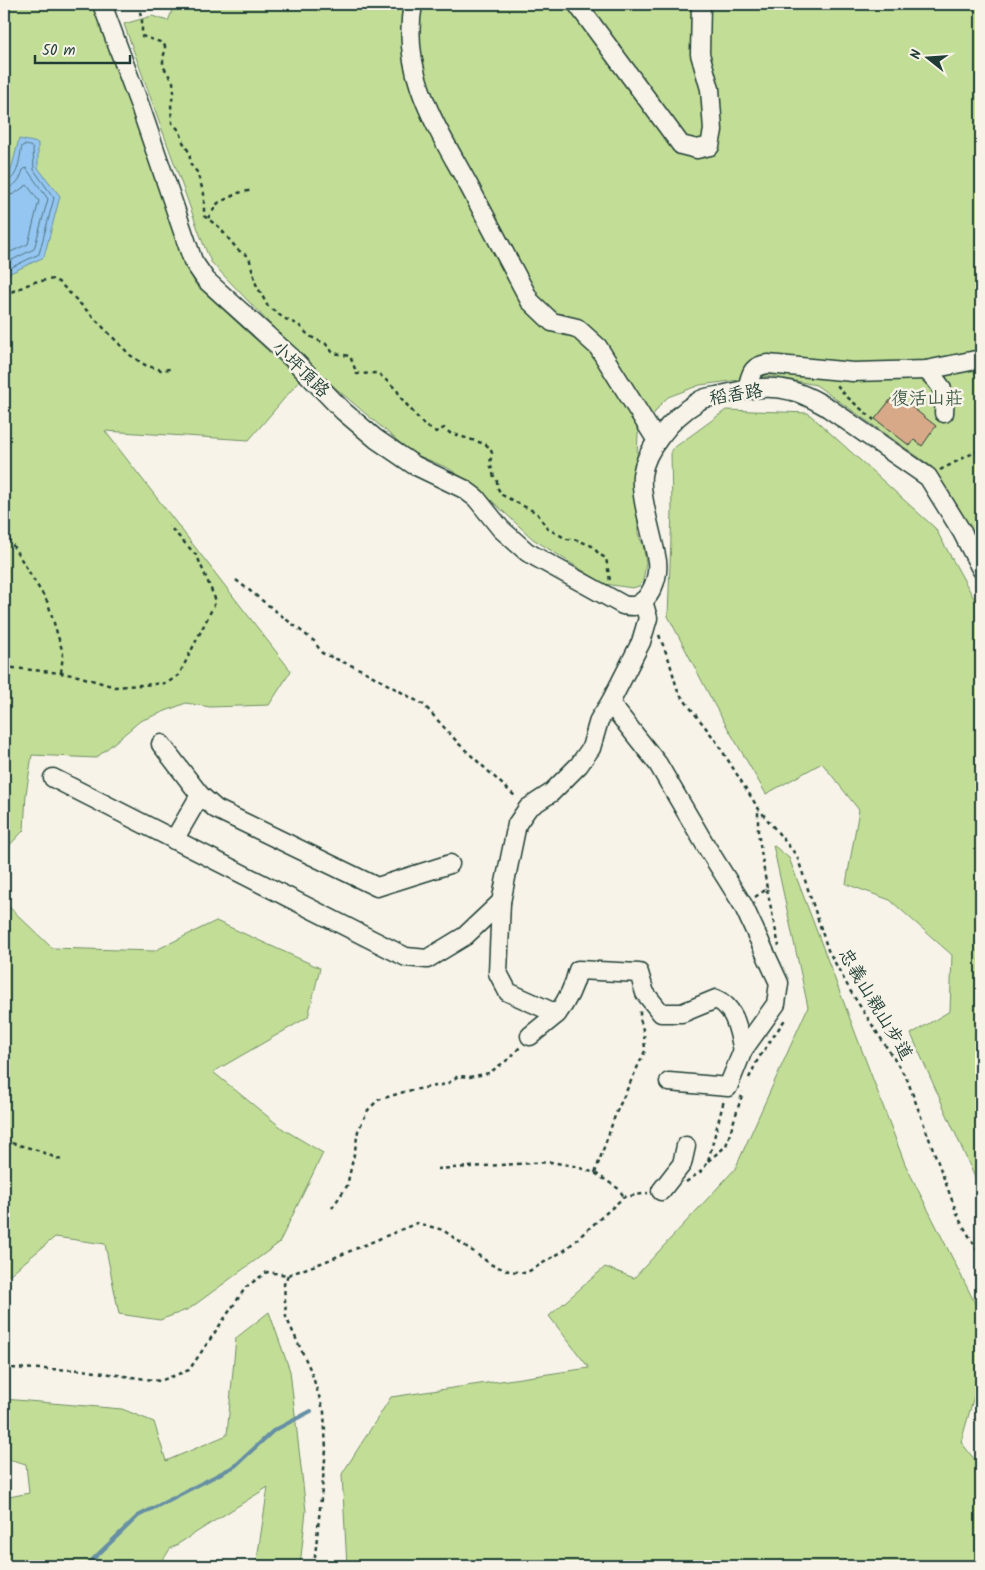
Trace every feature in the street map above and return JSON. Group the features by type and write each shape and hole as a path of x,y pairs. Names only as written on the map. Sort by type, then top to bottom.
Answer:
{"street":[{"name":"小坪頂路","path":"102,4 140,106 193,260 206,280 291,357 343,411 376,439 414,465 464,489 476,498 511,540 527,552 623,605 633,606 643,601"},
{"path":"413,4 409,22 412,59 423,99 530,301 552,322 577,328 598,347 657,441"},
{"path":"578,4 681,144 697,149 710,146 713,130 710,89 700,54 701,4"},
{"path":"747,389 753,369 759,365 768,364 836,371 926,370 981,359"},
{"path":"926,370 938,381 945,398 944,413"},
{"name":"稻香路","path":"643,601 652,588 657,563 643,492 642,475 647,458 672,422 700,399 747,389 779,388 812,398 928,477 962,532 981,569"},
{"path":"557,1014 508,992 498,973 500,902 517,824 528,808 551,793 579,765 591,748 599,720 642,642 648,618 643,601"},
{"path":"610,703 658,764 743,905 779,983 776,1004 743,1050 728,1087 669,1082"},
{"path":"161,744 200,795 216,809 377,887 450,864"},
{"path":"53,778 406,957 427,959 465,936 500,902"},
{"path":"174,840 200,795"},
{"path":"530,1036 566,1004 575,985 578,970 639,973 644,993 661,1013 682,1013 716,999 726,1003 736,1020 743,1050"},
{"path":"661,1191 682,1164 686,1146"}],"path":[{"path":"138,4 142,20 142,36 160,42 164,46 163,66 173,82 172,123 180,131 183,142 189,152 191,165 197,172 204,194 204,216 219,227 238,250 249,258 256,284 267,305 282,317 298,324 310,336 326,344 333,353 350,356 357,374 378,372 398,390 401,398 424,425 436,432 444,428 450,433 485,444 490,448 492,453 490,463 497,486 502,495 537,513 548,529 567,539 577,540 592,546 600,555 606,558 612,600"},
{"path":"208,218 218,203 238,193 253,190"},
{"path":"4,295 34,282 54,279 130,355 145,365 161,370 170,369"},
{"path":"836,371 834,380 846,396 876,421"},
{"path":"928,477 981,449"},
{"path":"4,667 78,676 115,687 167,683 179,675 216,600 197,556 169,526"},
{"path":"4,532 48,603 63,653 61,673"},
{"path":"236,580 314,641 322,652 362,670 424,705 459,744 528,808"},
{"name":"忠義山親山步道","path":"648,618 669,660 678,692 716,741 758,808 797,856 828,950 851,992 907,1080 959,1219 981,1256"},
{"path":"743,905 767,889 758,832 758,808"},
{"path":"595,1173 616,1113 645,1051 644,1034 640,1018 640,1004 644,993"},
{"path":"332,1208 346,1186 358,1131 368,1110 378,1100 407,1091 448,1084 458,1076 470,1077 490,1072 510,1058 530,1036"},
{"path":"4,1368 82,1370 160,1381 189,1370 246,1287 267,1272 288,1275 418,1223 443,1230 492,1265 509,1271 526,1273 564,1250 624,1197 661,1191 689,1182 704,1170 728,1087"},
{"path":"4,1141 37,1150 61,1160"},
{"path":"437,1169 550,1162 574,1166 595,1173 619,1189 624,1197"},
{"path":"288,1275 284,1284 286,1317 311,1371 324,1412 326,1450 314,1566"}],"green space":[{"path":"4,4 93,4 195,284 300,380 249,440 105,431 291,671 269,705 210,707 186,703 140,721 96,758 32,755 26,794 24,830 4,851"},
{"name":"復活山莊","path":"175,4 981,4 981,554 931,466 816,385 771,376 700,385 668,397 653,415 643,422 638,434 638,534 643,545 646,563 643,581 639,586 633,588 604,584 533,539 478,488 448,468 412,453 312,368 211,262 124,24 152,16 168,21"},
{"path":"726,410 808,413 935,528 981,611 981,1191 911,1034 950,1011 952,955 890,900 846,884 859,810 822,763 766,794 715,706 668,616 672,512 671,450"},
{"path":"773,845 789,858 905,1164 981,1315 981,1371 961,1442 981,1468 981,1566 347,1566 342,1474 391,1397 589,1368 549,1316 605,1267 634,1278 735,1169 808,1007"},
{"path":"4,902 52,948 154,951 216,921 320,968 308,1017 213,1072 283,1129 323,1153 279,1243 189,1309 160,1320 119,1314 105,1244 55,1237 4,1279"},
{"path":"269,1312 290,1371 306,1511 300,1566 256,1566 268,1487 170,1549 159,1566 4,1566 4,1498 29,1493 26,1464 4,1458 4,1399 122,1409 154,1422 166,1461 227,1435 236,1338"}],"water":[{"path":"19,139 38,143 38,168 60,196 44,257 4,276 4,178 10,174"}],"building":[{"path":"895,394 936,426 922,446 914,440 910,446 875,419"}],"waterway":[{"path":"86,1566 138,1516 235,1466 273,1431 311,1411"}]}
